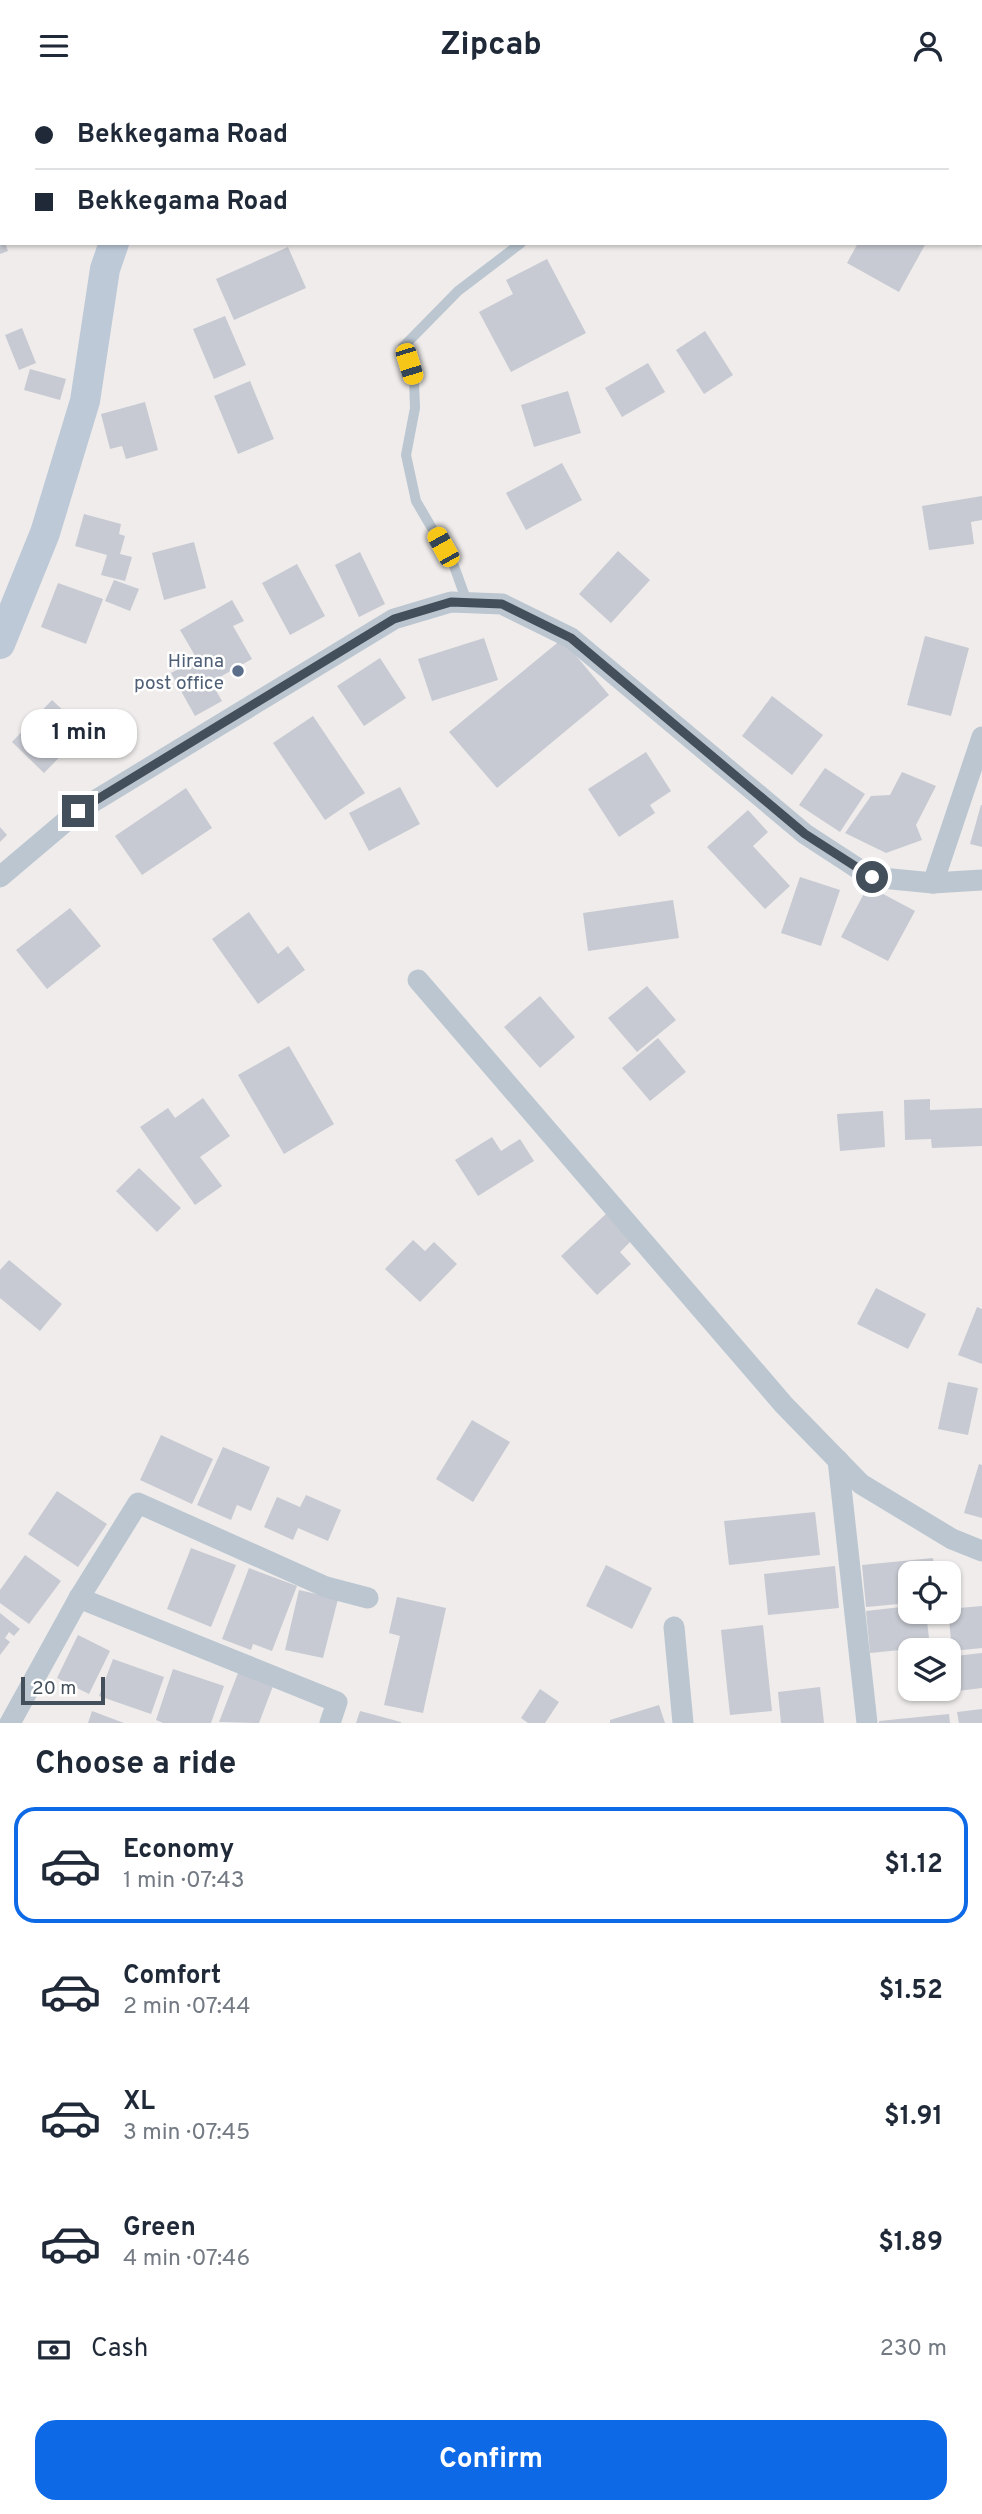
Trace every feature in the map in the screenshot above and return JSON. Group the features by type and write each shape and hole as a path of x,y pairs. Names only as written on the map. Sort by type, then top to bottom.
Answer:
{"street":[{"path":"0,644 45,533 85,401 105,269 113,245"},
{"path":"0,877 78,811 394,619 451,602 467,602 502,604 571,638 805,834 872,877 933,883 982,880"},
{"path":"933,883 982,737"},
{"path":"418,980 784,1405 861,1484 952,1539 982,1551"},
{"path":"838,1460 867,1723"},
{"path":"10,1723 79,1598 138,1503 326,1587 368,1598"},
{"path":"79,1598 337,1702 330,1723"},
{"path":"674,1627 682,1723"}],"lane":[{"path":"467,602 454,566 416,501 406,455 415,408 414,381 403,347 458,291 518,245"}],"building":[{"path":"0,245 6,245 8,251 0,254"},
{"path":"857,245 925,245 899,292 847,263"},
{"path":"288,247 306,288 234,320 216,279"},
{"path":"547,259 586,333 511,372 479,312 513,294 506,280"},
{"path":"225,316 246,365 214,379 193,329"},
{"path":"22,328 36,363 19,370 5,335"},
{"path":"705,331 733,375 704,394 676,350"},
{"path":"648,363 665,392 622,417 605,388"},
{"path":"30,369 66,379 60,400 24,390"},
{"path":"250,381 274,439 238,454 214,396"},
{"path":"568,391 581,433 534,447 521,405"},
{"path":"145,402 158,450 126,459 122,446 110,449 101,414"},
{"path":"562,463 582,500 526,530 506,493"},
{"path":"982,496 982,520 971,522 974,544 929,550 922,506"},
{"path":"84,514 121,524 119,534 125,536 120,554 132,557 125,581 101,575 107,555 75,546"},
{"path":"194,542 206,588 164,600 152,553"},
{"path":"618,551 650,580 611,623 579,594"},
{"path":"360,552 385,604 359,617 335,565"},
{"path":"297,564 325,616 290,635 262,583"},
{"path":"114,580 139,589 130,611 105,601"},
{"path":"58,583 103,599 86,644 41,627"},
{"path":"232,600 244,621 233,626 252,659 211,682 222,701 195,716 171,673 197,659 180,630"},
{"path":"925,636 969,648 951,716 907,705"},
{"path":"484,638 498,680 432,701 418,659"},
{"path":"562,639 609,695 497,788 449,732"},
{"path":"380,658 406,698 364,726 337,686"},
{"path":"772,696 823,735 792,775 742,736"},
{"path":"52,700 85,731 44,773 12,742"},
{"path":"313,716 365,793 325,820 273,743"},
{"path":"646,752 671,791 650,805 655,813 619,837 588,789"},
{"path":"825,768 865,794 840,832 799,805"},
{"path":"902,772 936,786 916,825 922,840 886,853 845,833 871,796 890,795"},
{"path":"400,787 420,824 369,851 349,813"},
{"path":"186,788 212,828 142,875 115,836"},
{"path":"982,805 982,847 970,844"},
{"path":"748,810 768,832 753,846 790,886 765,909 707,847"},
{"path":"0,827 7,835 0,842"},
{"path":"800,877 840,890 821,946 781,933"},
{"path":"868,886 915,911 888,961 841,937"},
{"path":"673,900 679,938 588,951 583,913"},
{"path":"70,908 101,946 47,989 16,950"},
{"path":"249,912 278,954 288,946 305,970 258,1004 212,939"},
{"path":"647,986 676,1020 637,1052 608,1018"},
{"path":"540,996 575,1037 540,1068 504,1027"},
{"path":"658,1038 686,1072 650,1101 622,1068"},
{"path":"289,1046 334,1124 284,1154 238,1075"},
{"path":"203,1098 230,1136 200,1157 222,1186 195,1205 140,1127 168,1108 175,1118"},
{"path":"930,1099 930,1110 982,1108 982,1146 932,1148 931,1139 905,1140 904,1100"},
{"path":"883,1111 885,1147 840,1151 837,1114"},
{"path":"492,1137 501,1151 520,1139 534,1161 478,1196 455,1160"},
{"path":"139,1168 181,1208 157,1232 116,1191"},
{"path":"607,1213 632,1240 620,1252 631,1264 597,1295 561,1256"},
{"path":"413,1240 425,1251 434,1242 457,1264 420,1302 385,1269"},
{"path":"9,1260 62,1304 40,1331 0,1298 0,1270"},
{"path":"876,1288 926,1314 908,1349 857,1324"},
{"path":"977,1307 982,1309 982,1364 958,1355"},
{"path":"948,1382 978,1388 968,1435 938,1429"},
{"path":"472,1420 510,1442 473,1502 436,1479"},
{"path":"161,1435 213,1459 192,1504 140,1480"},
{"path":"223,1447 270,1467 251,1511 237,1505 231,1520 197,1505"},
{"path":"979,1464 982,1465 982,1518 964,1513"},
{"path":"57,1491 107,1524 78,1567 28,1534"},
{"path":"306,1495 341,1510 328,1541 298,1528 293,1540 264,1527 277,1497 300,1507"},
{"path":"815,1512 820,1555 729,1565 724,1521"},
{"path":"191,1548 236,1565 211,1627 167,1609"},
{"path":"25,1555 61,1581 29,1624 0,1603 0,1590"},
{"path":"933,1558 933,1561 903,1561"},
{"path":"898,1561 898,1604 866,1607 862,1565"},
{"path":"606,1565 652,1588 632,1629 586,1606"},
{"path":"835,1566 839,1608 768,1615 764,1574"},
{"path":"249,1568 297,1586 272,1651 253,1644 251,1650 222,1639"},
{"path":"299,1590 338,1599 323,1658 285,1650"},
{"path":"397,1597 446,1608 423,1713 384,1705 400,1636 389,1633"},
{"path":"982,1606 982,1648 961,1650 961,1638 951,1638 949,1624 961,1624 961,1608"},
{"path":"898,1607 898,1624 927,1624 929,1638 898,1638 898,1650 870,1653 866,1611"},
{"path":"0,1613 20,1629 14,1636 9,1632 5,1638 10,1642 0,1655"},
{"path":"763,1625 772,1711 730,1715 721,1630"},
{"path":"78,1635 110,1651 89,1694 57,1678"},
{"path":"982,1653 982,1688 961,1691 961,1655"},
{"path":"113,1659 164,1677 151,1714 99,1696"},
{"path":"173,1669 224,1686 211,1723 163,1723 156,1720"},
{"path":"238,1673 273,1686 259,1723 219,1722"},
{"path":"820,1687 824,1723 781,1723 778,1692"},
{"path":"540,1689 559,1702 545,1723 528,1723 521,1718"},
{"path":"659,1705 665,1723 610,1723 610,1720"},
{"path":"982,1709 982,1723 959,1723 957,1712"},
{"path":"92,1711 124,1723 88,1723"},
{"path":"360,1711 401,1722 401,1723 356,1723"},
{"path":"949,1714 950,1723 879,1723 879,1721"}],"place":[{"name":"Hirana post office","path":"238,671"}],"route":[{"path":"78,811 394,619 451,602 502,604 571,638 805,834 872,877"}]}
